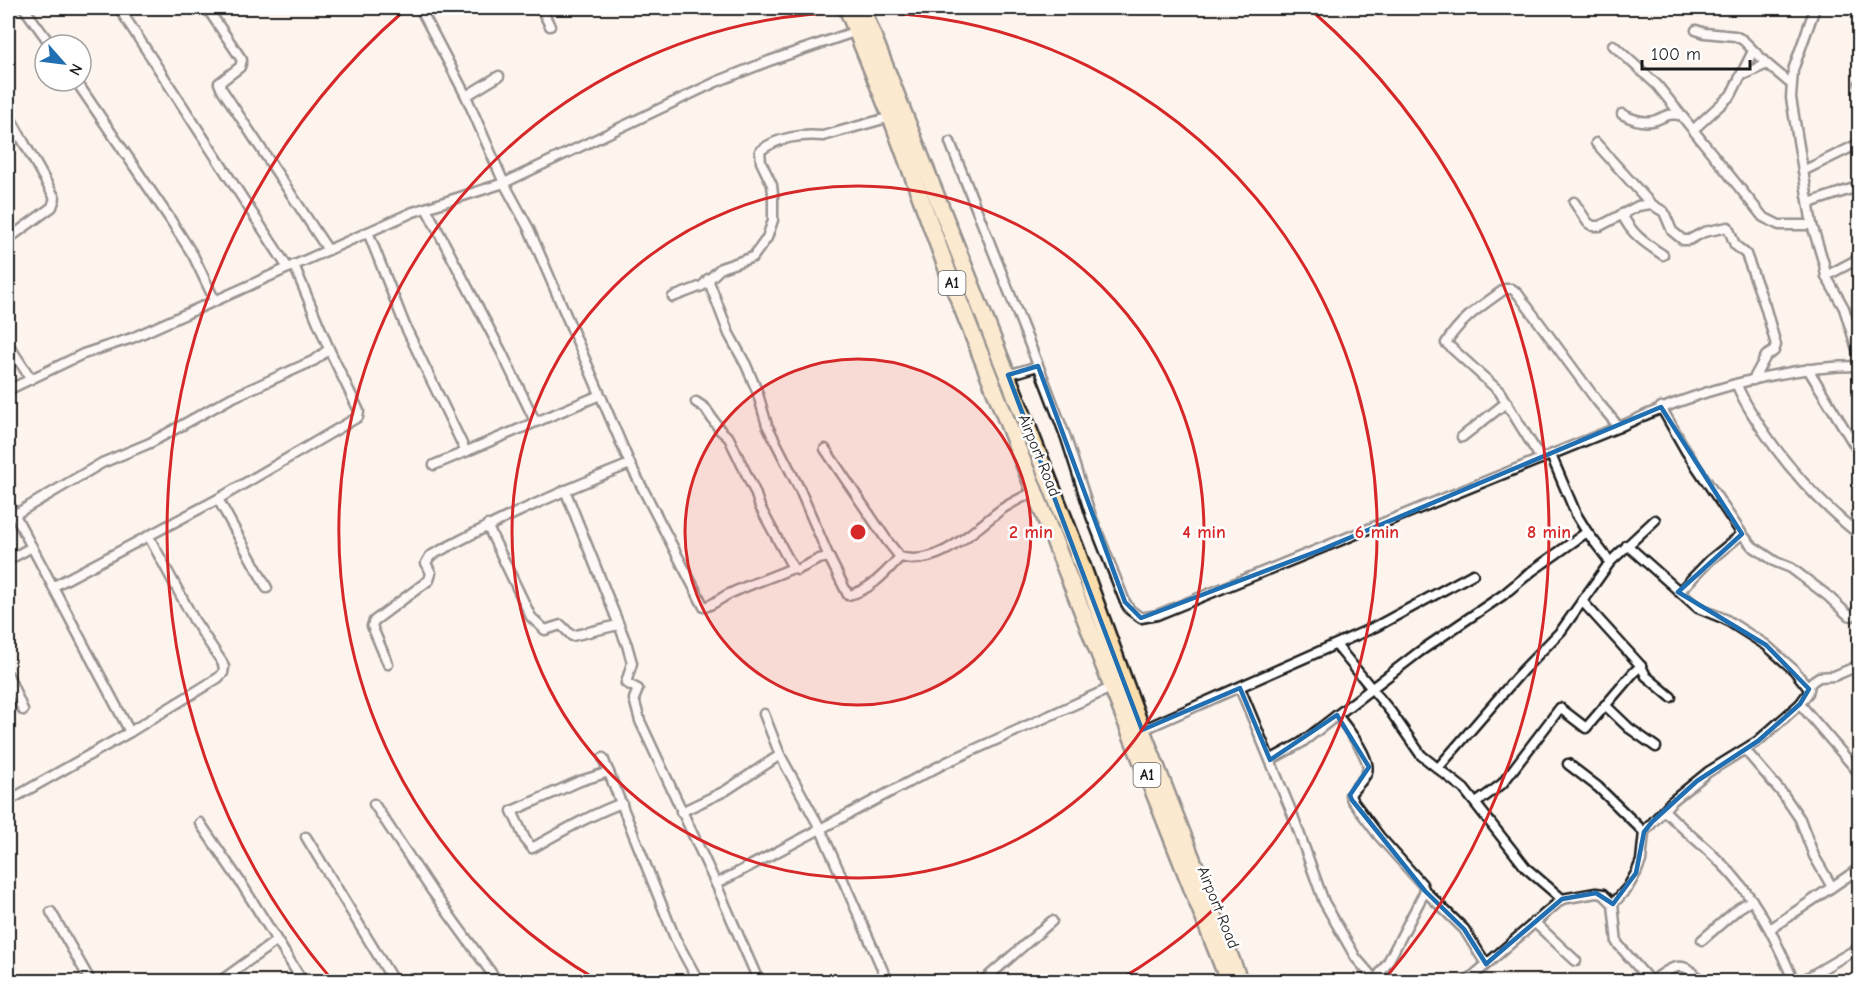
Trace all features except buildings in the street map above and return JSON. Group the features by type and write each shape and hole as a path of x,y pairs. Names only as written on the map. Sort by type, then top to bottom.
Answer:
{"highway":[{"name":"Airport Road","path":"847,8 891,117 951,280 1229,981"},
{"name":"Airport Road","path":"862,8 1076,549 1142,730 1240,981"}],"street":[{"path":"24,8 42,33"},
{"path":"54,586 218,499 358,417 359,411 291,266 119,8"},
{"path":"207,8 242,60 240,67 219,83 220,88 328,250"},
{"path":"420,8 466,96 504,183 529,230 630,464 704,607 711,606 721,597 739,589 792,568 796,570 819,559 829,557"},
{"path":"541,8 550,26"},
{"path":"1815,8 1797,57 1791,84 1797,139 1812,225 1826,276 1844,308 1860,359"},
{"path":"1696,30 1735,36 1743,40 1791,84"},
{"path":"8,390 83,354 132,338 368,232 426,208 504,183 716,82 857,31"},
{"path":"1613,45 1657,85 1711,149 1763,217 1779,225 1812,225"},
{"path":"1693,130 1728,99 1753,51"},
{"path":"1740,76 1767,64"},
{"path":"466,96 499,76"},
{"path":"84,93 193,255 215,301"},
{"path":"1622,114 1634,120 1643,121 1656,120 1671,113 1680,115"},
{"path":"8,114 55,198 52,207 8,239"},
{"path":"673,297 702,286 721,268 753,257 767,238 773,220 773,194 772,185 761,162 760,151 787,138 823,136 891,117"},
{"path":"8,143 18,135"},
{"path":"950,142 1066,438 1091,516 1125,602 1130,610 1141,618 1149,618 1254,576 1619,427 1660,407 1753,380 1808,369 1860,366"},
{"path":"1596,143 1651,204 1664,212 1676,236 1689,240 1704,232 1728,227 1735,244 1746,254 1776,345 1774,351 1766,356 1753,380"},
{"path":"1803,171 1860,143"},
{"path":"1809,203 1860,186"},
{"path":"1574,202 1588,223 1593,226 1600,226 1638,206 1651,204"},
{"path":"426,208 501,351 535,422"},
{"path":"1622,214 1628,226 1641,241 1663,255"},
{"path":"368,232 406,328 466,452"},
{"path":"1826,276 1860,258"},
{"path":"708,279 729,334 757,391 767,425 800,490 848,595 858,593 876,581 900,557"},
{"path":"1541,459 1507,402 1478,370 1446,343 1458,326 1505,289 1512,289 1518,294 1533,317 1619,427"},
{"path":"8,344 31,379"},
{"path":"14,515 102,464 150,443 231,398 315,360 329,349"},
{"path":"1008,375 1038,366"},
{"path":"1808,369 1860,454"},
{"path":"1737,385 1743,400 1783,461 1820,501 1860,535"},
{"path":"434,465 600,395"},
{"path":"696,402 705,408 720,430 729,438 760,507 792,568"},
{"path":"1462,437 1507,402"},
{"path":"1660,407 1686,451 1752,546 1771,559 1791,568 1828,596 1848,615 1852,616 1860,607"},
{"path":"825,449 900,557 917,560 937,554 975,531 1005,507 1035,491"},
{"path":"1551,455 1576,514 1610,562"},
{"path":"388,664 372,626 374,621 429,580 430,573 426,563 430,556 487,525 565,489 630,464"},
{"path":"565,489 627,645 632,663 626,683 638,689 634,699 640,721 759,981"},
{"path":"218,499 267,588"},
{"path":"8,502 130,732"},
{"path":"1438,768 1523,670 1561,631 1610,562 1655,520"},
{"path":"487,525 531,617 545,630 561,625 572,636 618,625"},
{"path":"1270,760 1301,742 1419,652 1503,595 1587,532"},
{"path":"1679,592 1710,560 1742,534"},
{"path":"8,801 130,732 223,673 225,667 194,620 149,537"},
{"path":"1627,545 1698,608 1725,619 1766,645 1794,670 1809,689"},
{"path":"8,560 32,547"},
{"path":"1142,730 1377,626 1473,574"},
{"path":"1582,601 1641,666 1646,676 1671,697"},
{"path":"1336,645 1421,755 1464,789 1526,868 1562,900"},
{"path":"1613,904 1628,887 1638,867 1644,832 1664,810 1697,781 1746,751 1800,704 1810,684 1819,677 1834,676 1860,665"},
{"path":"1476,803 1502,784 1560,708 1586,728 1641,666"},
{"path":"8,675 23,710"},
{"path":"716,884 947,762 1113,687"},
{"path":"1240,688 1292,813 1324,903 1356,958 1374,981 1388,962 1425,891"},
{"path":"1800,704 1856,762 1860,774"},
{"path":"1605,705 1629,728 1656,747"},
{"path":"764,714 780,755 821,830 888,981"},
{"path":"1338,715 1369,766 1366,775 1350,795 1379,836 1422,884 1425,891 1464,929 1486,964"},
{"path":"1746,751 1784,794 1800,819 1814,856 1832,887"},
{"path":"681,812 725,791 780,755"},
{"path":"603,758 675,938 699,981"},
{"path":"1568,764 1598,787 1644,832"},
{"path":"609,772 580,781 512,811 525,839 532,848 587,818 622,803"},
{"path":"374,804 432,891 498,981"},
{"path":"1664,810 1733,876 1752,900 1770,929 1794,981"},
{"path":"200,823 303,981"},
{"path":"306,837 394,981"},
{"path":"1770,929 1860,868"},
{"path":"1466,981 1562,900 1596,893 1603,894 1613,904 1617,943 1650,981 1679,965 1685,966 1701,981"},
{"path":"1702,939 1752,900"},
{"path":"51,912 91,981"},
{"path":"982,981 1052,921"},
{"path":"1534,922 1576,961"},
{"path":"219,981 276,940"},
{"path":"1800,981 1860,947"}],"highlighted area":[{"path":"1038,366 1125,602 1141,618 1318,551 1661,407 1742,534 1678,592 1766,645 1809,689 1800,704 1758,741 1697,781 1652,822 1644,832 1636,873 1613,904 1596,893 1562,899 1486,964 1464,929 1425,891 1352,800 1350,795 1369,767 1337,715 1270,760 1240,688 1142,730 1008,375"}]}
